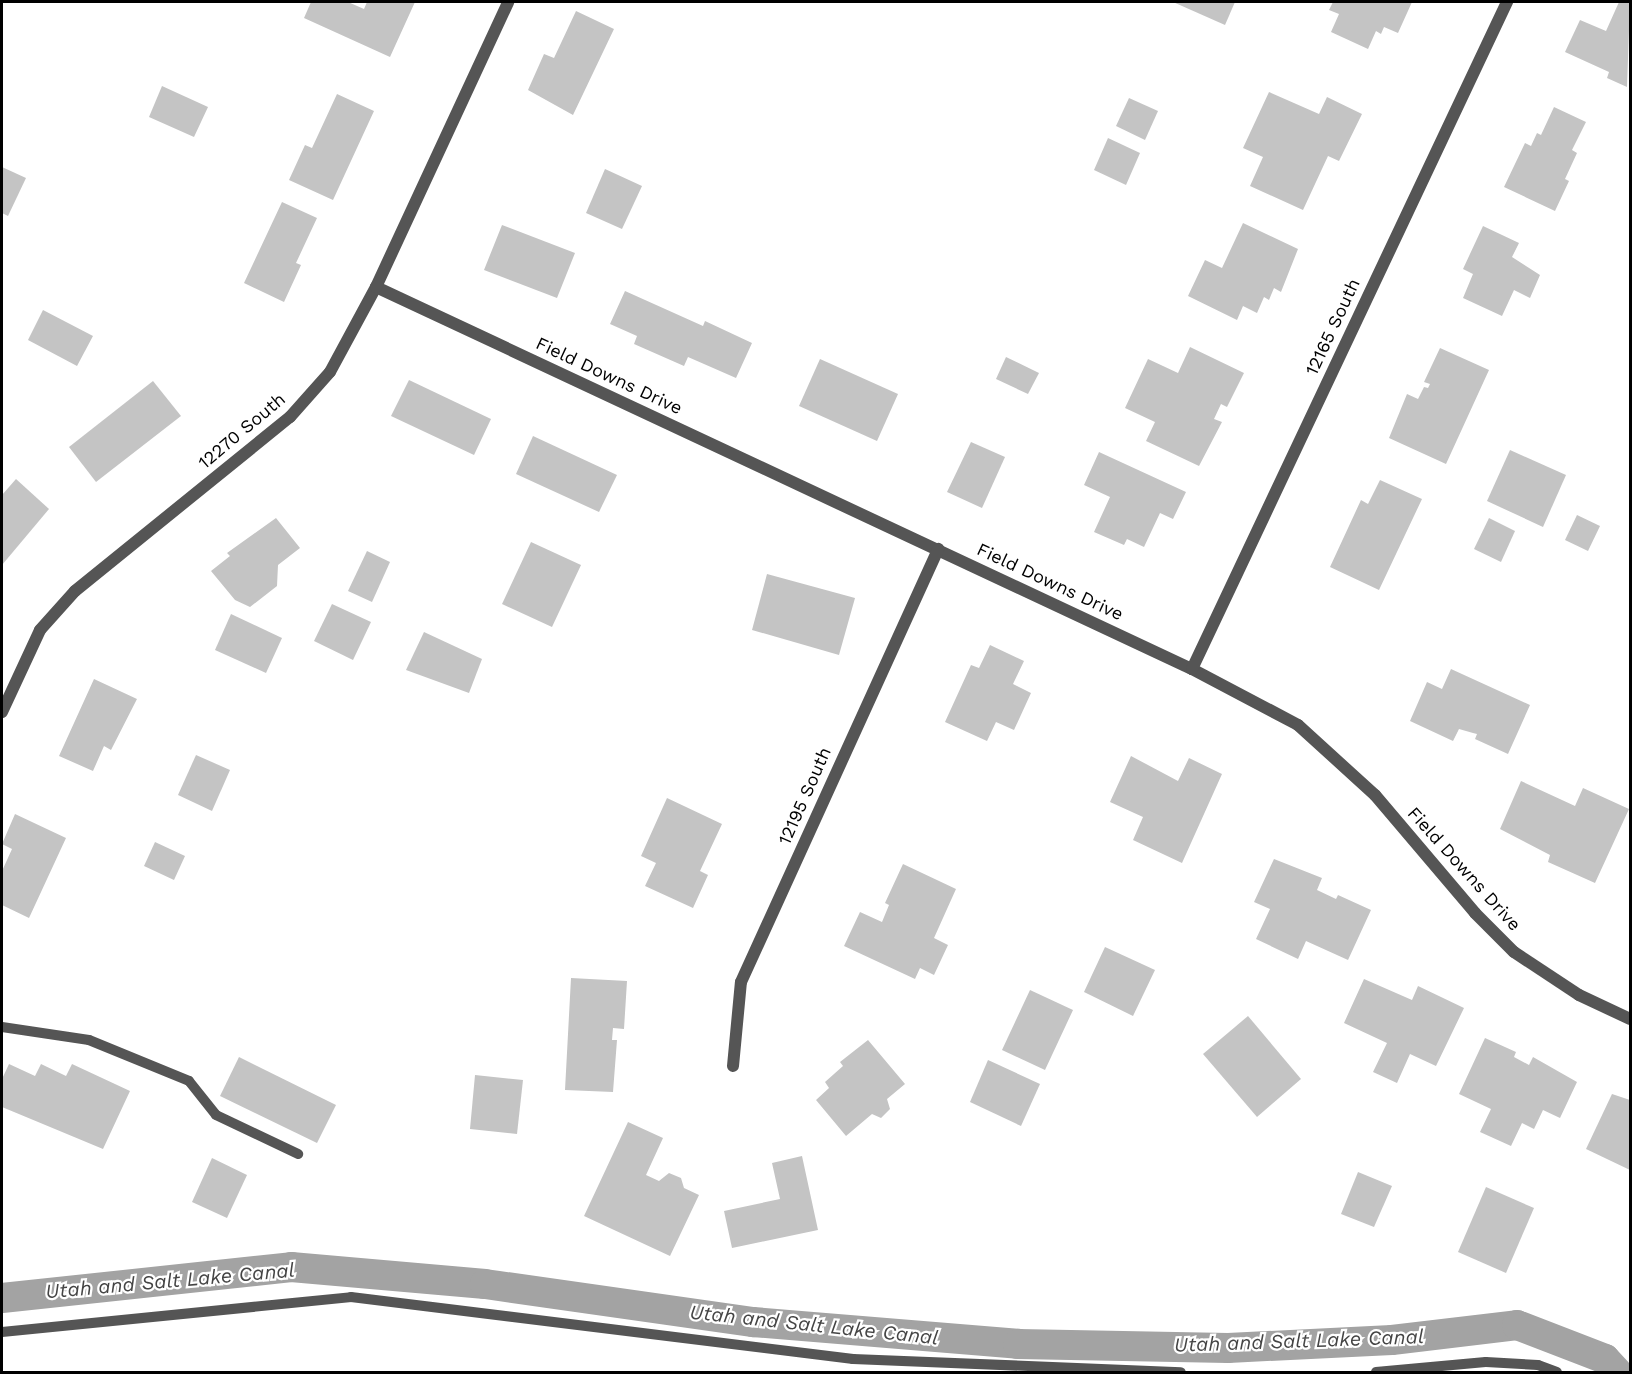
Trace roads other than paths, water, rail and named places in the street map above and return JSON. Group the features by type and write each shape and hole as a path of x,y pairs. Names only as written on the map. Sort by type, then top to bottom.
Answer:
{"street":[{"name":"12270 South","path":"2,712 40,630 75,591 290,417 330,372 376,287 508,2"},
{"name":"12165 South","path":"1192,669 1506,2"},
{"name":"Field Downs Drive","path":"376,287 1192,669 1298,725 1375,795 1475,913 1514,952 1579,995 1630,1019"},
{"name":"12195 South","path":"733,1066 741,982 938,549"}],"lane":[{"path":"2,1027 89,1040 189,1081 216,1115 298,1154"},
{"path":"2,1332 351,1297 853,1359 1181,1372"},
{"path":"1376,1372 1486,1362 1538,1365 1557,1372"}],"waterway":[{"name":"Utah and Salt Lake Canal","path":"2,1298 291,1267 485,1284 753,1322 1018,1344 1228,1348 1392,1340 1517,1325 1605,1359 1617,1372"}]}
